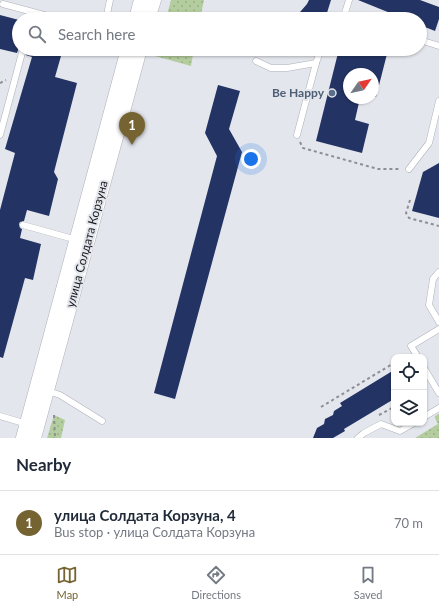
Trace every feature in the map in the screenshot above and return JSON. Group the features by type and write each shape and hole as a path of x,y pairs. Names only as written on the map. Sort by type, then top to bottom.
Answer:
{"street":[{"path":"138,12 141,0"},
{"path":"150,12 154,0"},
{"name":"улица Солдата Корзуна","path":"23,438 33,429 48,391 126,56"},
{"name":"улица Солдата Корзуна","path":"33,429 82,241 138,56"}],"lane":[{"path":"107,12 110,0"},
{"path":"345,12 349,0"},
{"path":"3,4 33,12"},
{"path":"427,42 439,46"},
{"path":"0,135 21,56"},
{"path":"297,135 318,56"},
{"path":"256,61 271,68 287,68 316,63"},
{"path":"409,169 428,143 436,127 439,101"},
{"path":"23,225 82,241"},
{"path":"439,272 433,279 429,305 439,322"},
{"path":"416,354 412,346 439,329"},
{"path":"427,373 439,393"},
{"path":"48,391 60,395 102,421"},
{"path":"427,415 439,408"},
{"path":"0,416 33,429"},
{"path":"358,438 381,424 400,431 409,426"}],"path":[{"path":"297,135 303,148 378,169 409,169"},
{"path":"410,200 406,213 409,218 439,226"},
{"path":"321,407 391,365"},
{"path":"54,415 55,438"}],"green space":[{"path":"171,0 204,0 201,12 168,12"},
{"path":"155,56 193,56 191,66"},
{"path":"439,414 439,438 415,438 438,424 435,416"},
{"path":"54,415 65,420 61,438 47,438"}],"building":[{"path":"309,0 331,0 327,12 300,12"},
{"path":"358,0 420,0 439,7 439,19 435,31 427,28 427,12 388,12"},
{"path":"0,15 12,18 12,52 0,49"},
{"path":"29,56 61,56 55,77 77,83 54,172 58,179 49,216 27,210 24,221 20,222 19,224 20,228 22,229 20,238 41,244 33,280 25,278 3,358 0,357 0,210 15,153 5,149 32,57"},
{"path":"337,56 386,56 379,85 379,68 343,68 343,104 359,104 355,120 369,124 362,153 316,141"},
{"path":"218,85 240,91 229,129 242,152 175,399 154,393 217,156 205,133"},
{"path":"439,163 439,218 412,211 423,172"},
{"path":"391,372 391,401 344,429 345,431 333,438 313,438 317,428 324,424 325,419 333,415 334,411 342,406 340,403"}],"place":[{"name":"Be Happy","path":"332,93"},
{"name":"улица Солдата Корзуна, 4","path":"132,145"}]}
